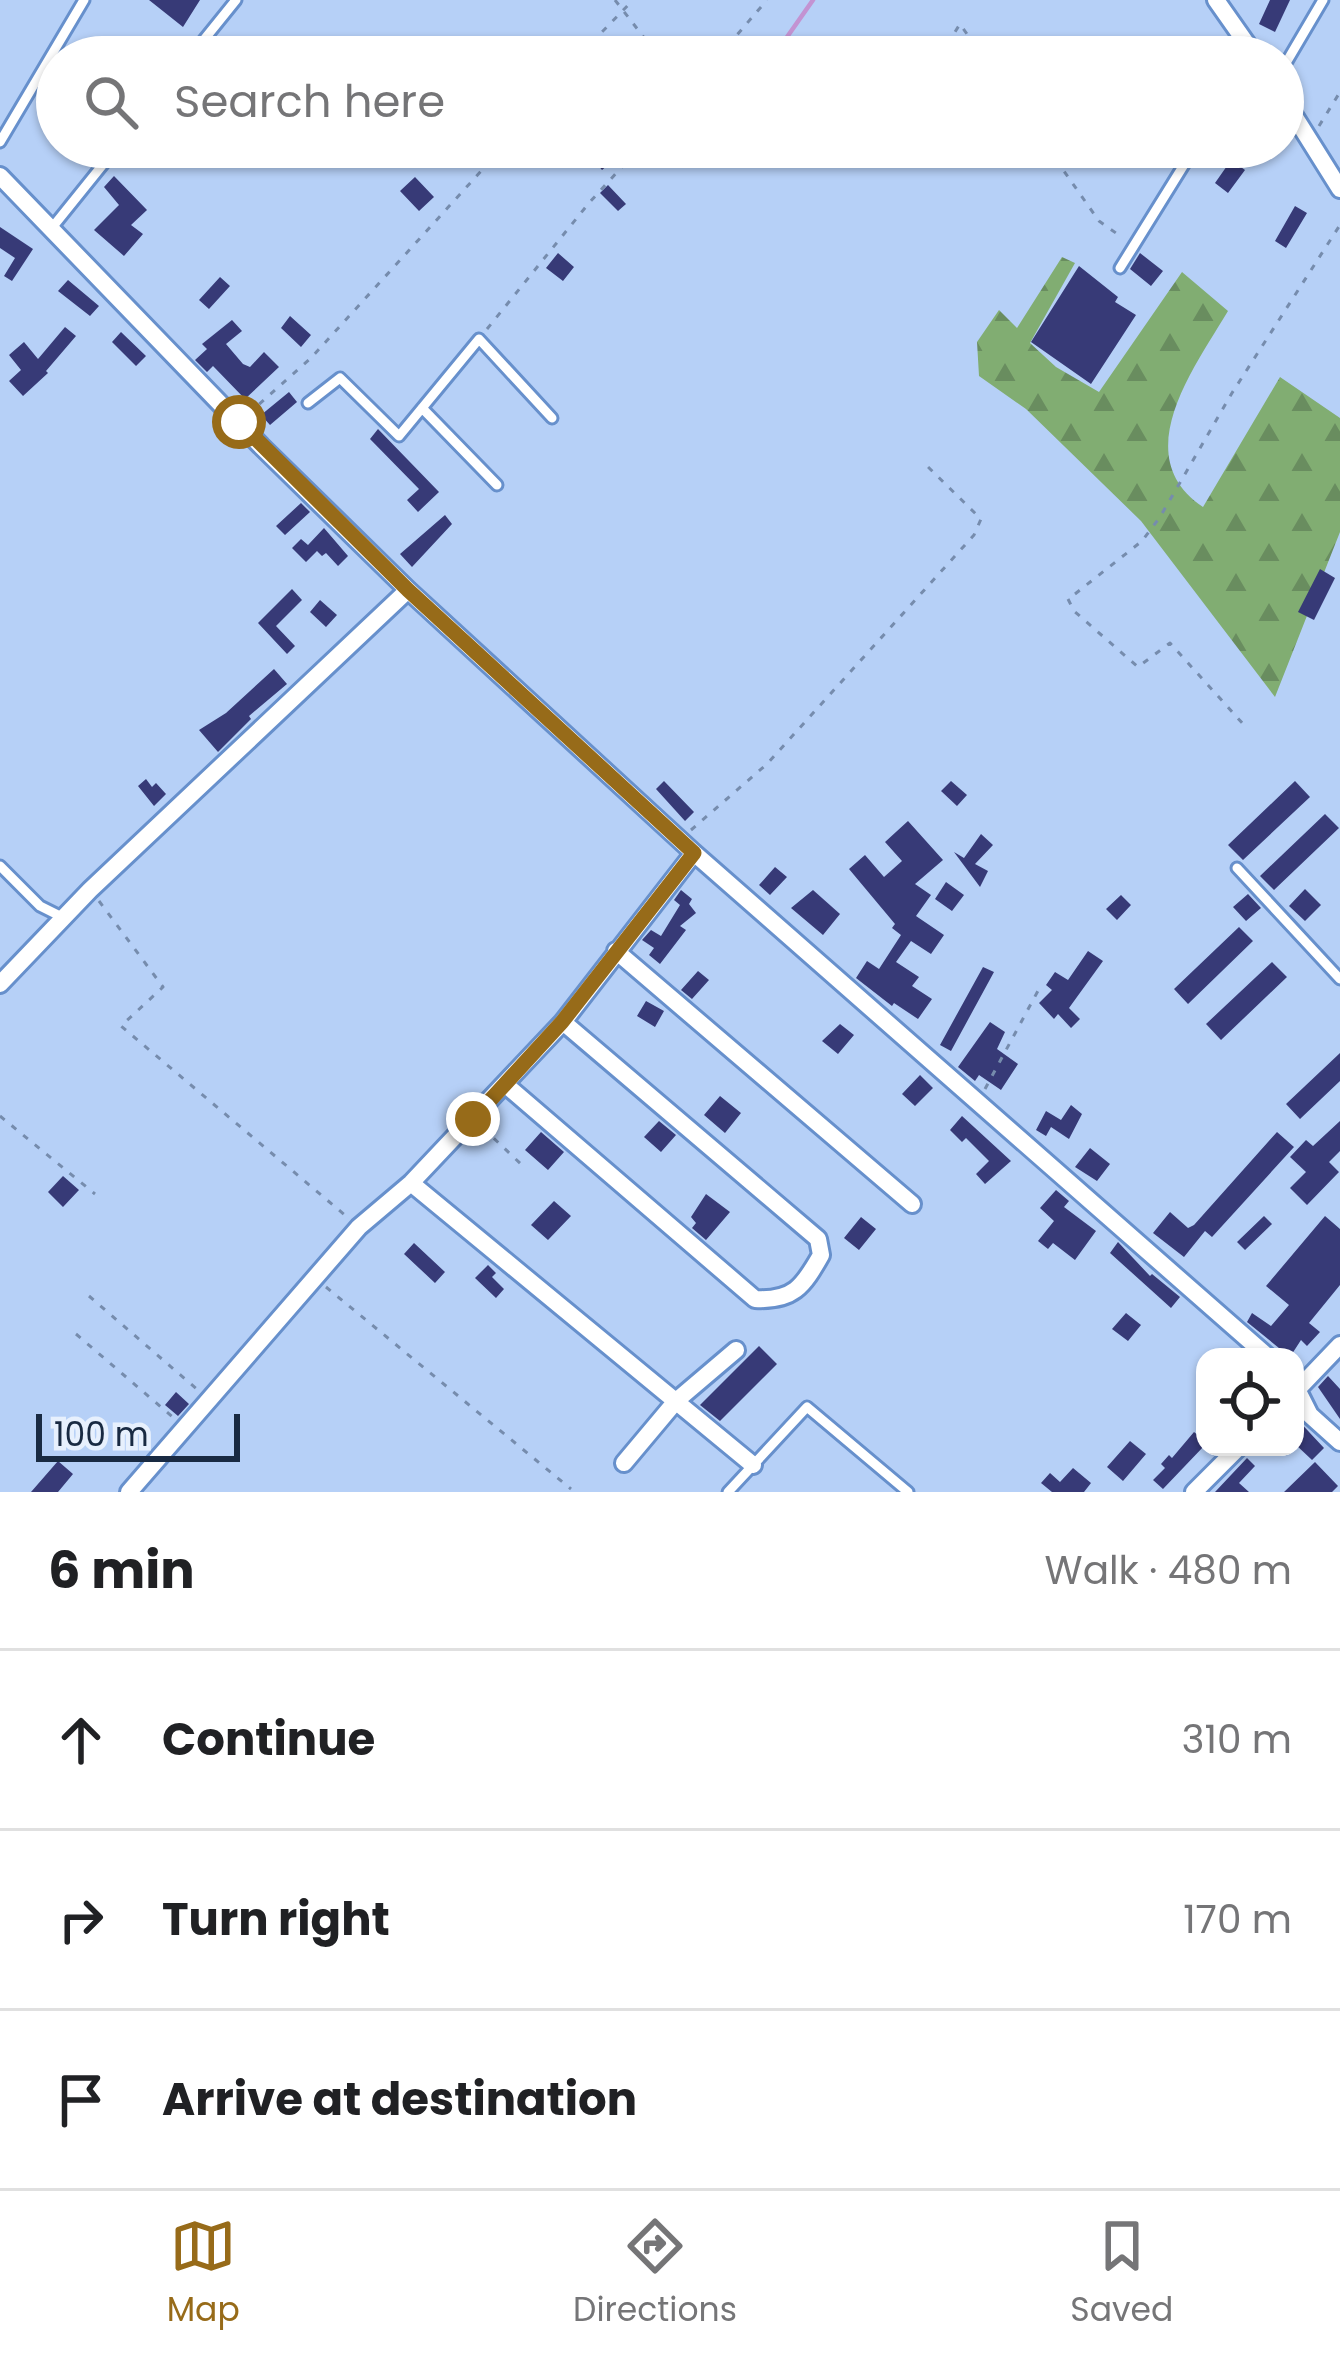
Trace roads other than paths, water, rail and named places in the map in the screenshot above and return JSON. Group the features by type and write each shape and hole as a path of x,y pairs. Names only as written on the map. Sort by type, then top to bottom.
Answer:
{"street":[{"path":"1216,0 1240,36"},
{"path":"1304,131 1340,189"},
{"path":"0,176 408,590 694,853 1258,1348"},
{"path":"0,984 62,917 408,590"},
{"path":"129,1492 359,1227 411,1183 562,1022 694,853"},
{"path":"616,951 912,1204"},
{"path":"506,1085 755,1299 778,1300 801,1287 821,1255 818,1239 562,1022"},
{"path":"411,1183 753,1466"},
{"path":"1304,1381 1340,1345"},
{"path":"625,1463 676,1401 736,1350"},
{"path":"1304,1403 1340,1442"},
{"path":"1194,1492 1230,1456"}],"lane":[{"path":"63,36 84,0"},
{"path":"207,36 236,0"},
{"path":"1302,36 1323,0"},
{"path":"0,142 36,81"},
{"path":"51,229 101,168"},
{"path":"1120,268 1182,168"},
{"path":"308,403 340,378 399,436 479,339 552,418"},
{"path":"422,408 497,485"},
{"path":"0,866 40,906 62,917"},
{"path":"1237,868 1340,979"},
{"path":"728,1492 807,1407 908,1492"}],"waterway":[{"path":"788,36 813,0"}]}
